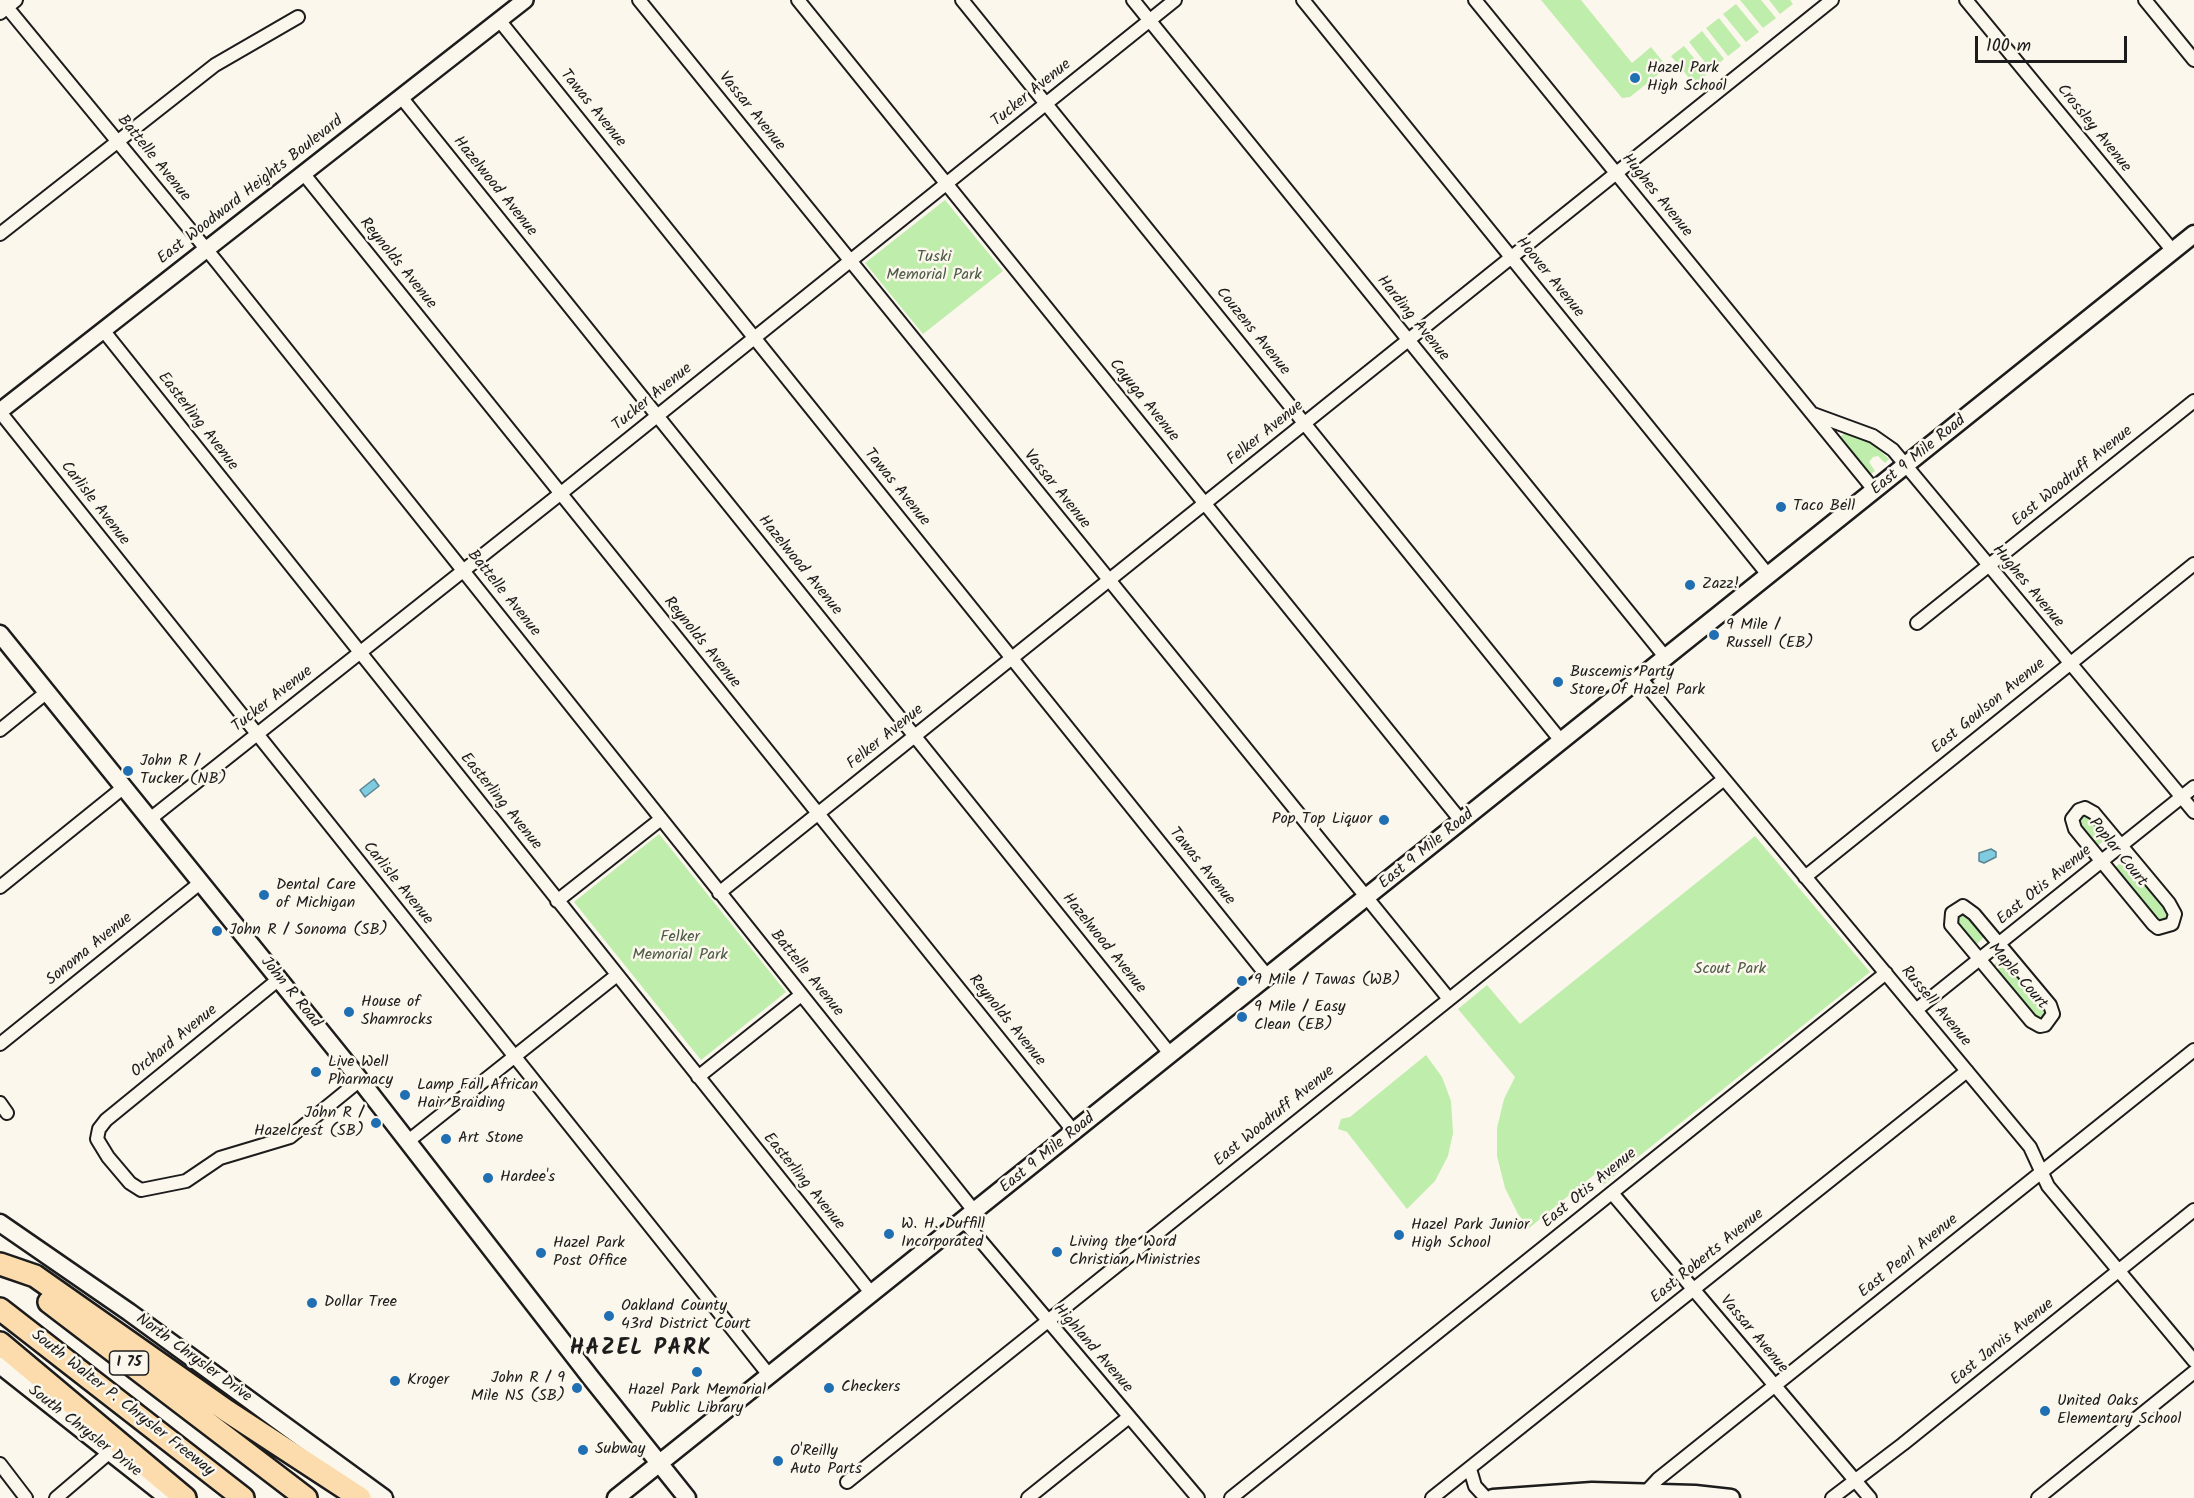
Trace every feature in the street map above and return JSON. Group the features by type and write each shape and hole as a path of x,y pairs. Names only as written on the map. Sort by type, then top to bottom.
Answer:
{"highway":[{"name":"I 75","path":"0,1265 306,1498"},
{"path":"0,1265 35,1276 227,1411 360,1498"},
{"name":"South Walter P. Chrysler Freeway","path":"0,1309 243,1498"},
{"path":"0,1343 185,1498"}],"main road":[{"name":"East 9 Mile Road","path":"616,1498 1075,1133 2194,234"},
{"name":"John R Road","path":"0,634 360,1080 687,1498"},
{"name":"North Chrysler Drive","path":"0,1223 121,1306 384,1498"},
{"name":"South Chrysler Drive","path":"0,1365 168,1498"},
{"path":"1493,1498 1582,1492 1646,1492 1731,1498"}],"street":[{"name":"East Woodward Heights Boulevard","path":"0,412 525,0"},
{"name":"Vassar Avenue","path":"639,0 1449,999"},
{"name":"Cayuga Avenue","path":"798,0 1462,822"},
{"name":"Couzens Avenue","path":"962,0 1562,742"},
{"name":"Harding Avenue","path":"1133,0 1666,658"},
{"name":"Tucker Avenue","path":"150,819 560,494 1175,0"},
{"name":"Hoover Avenue","path":"1303,0 1769,576"},
{"name":"Hughes Avenue","path":"1475,0 1875,491"},
{"name":"Felker Avenue","path":"719,893 1832,0"},
{"name":"Crossley Avenue","path":"1966,0 2173,251"},
{"path":"2145,0 2194,60"},
{"name":"Battelle Avenue","path":"6,5 206,249 801,995 969,1217"},
{"path":"0,234 214,65 298,17"},
{"name":"Tawas Avenue","path":"499,20 1268,977"},
{"name":"Hazelwood Avenue","path":"401,97 1171,1055"},
{"name":"Reynolds Avenue","path":"303,173 1075,1133"},
{"name":"Easterling Avenue","path":"103,330 872,1294"},
{"name":"East Woodruff Avenue","path":"1917,623 2194,401"},
{"name":"Carlisle Avenue","path":"0,412 769,1375"},
{"name":"Hughes Avenue","path":"1812,413 1873,436 1889,447 2194,812"},
{"name":"East Goulson Avenue","path":"1804,877 2194,564"},
{"name":"Russell Avenue","path":"1641,679 2030,1147 2040,1174 2194,1361"},
{"path":"0,730 47,692"},
{"name":"East Woodruff Avenue","path":"847,1482 1724,779"},
{"name":"East Otis Avenue","path":"1916,1010 2194,787"},
{"path":"0,887 124,788"},
{"name":"Poplar Court","path":"2079,810 2090,810 2121,846 2173,908 2175,920 2172,924 2158,928 2153,924 2072,824 2072,819 2079,810"},
{"path":"557,901 661,819"},
{"name":"Sonoma Avenue","path":"0,1044 200,884"},
{"name":"Maple Court","path":"1957,908 1969,908 1999,944 2052,1008 2054,1014 2050,1021 2040,1026 2031,1021 1951,926 1949,920 1957,908"},
{"name":"East Otis Avenue","path":"1231,1498 1886,974"},
{"path":"407,1142 617,975"},
{"name":"Orchard Avenue","path":"279,979 106,1120 97,1134 101,1148 136,1188 146,1189 178,1183 192,1178 220,1158 290,1137 360,1080"},
{"path":"699,1077 801,995"},
{"name":"East Pearl Avenue","path":"1646,1492 1774,1386 2194,1050"},
{"name":"East Roberts Avenue","path":"1432,1498 1967,1071"},
{"name":"Vassar Avenue","path":"1612,1193 1870,1498"},
{"name":"East Jarvis Avenue","path":"1832,1498 1854,1480 1863,1476 2194,1210"},
{"name":"Highland Avenue","path":"969,1217 1046,1321 1198,1498"},
{"path":"2037,1498 2194,1372"},
{"path":"1028,1498 1129,1417"},
{"path":"56,1498 110,1452"},
{"path":"0,1464 26,1498"},
{"path":"1470,1469 1475,1486 1486,1498"}],"green space":[{"path":"1541,0 1581,0 1632,63 1651,47 1664,63 1665,69 1630,97 1622,98"},
{"path":"1740,0 1761,0 1776,18 1763,28"},
{"path":"1769,0 1790,0 1793,4 1780,14"},
{"path":"1736,4 1759,32 1746,42 1723,14"},
{"path":"1719,18 1741,46 1728,56 1706,28"},
{"path":"1702,31 1724,59 1711,70 1689,42"},
{"path":"1684,46 1707,74 1694,84 1671,56"},
{"name":"Tuski Memorial Park","path":"945,200 1003,271 923,334 865,263"},
{"path":"1845,433 1870,442 1889,459 1885,463 1878,456 1873,457 1869,462 1875,471 1871,474 1842,440 1841,436"},
{"path":"2084,814 2088,815 2107,838 2096,847 2078,825 2078,818"},
{"name":"Felker Memorial Park","path":"659,834 786,992 701,1060 574,902"},
{"name":"Scout Park","path":"1755,836 1870,972 1604,1184 1595,1174 1529,1228 1518,1214 1505,1188 1497,1156 1497,1128 1504,1099 1515,1077 1458,1009 1487,985 1520,1024"},
{"path":"2125,860 2168,911 2167,920 2161,922 2157,919 2114,868"},
{"path":"1960,913 1966,914 1985,936 1977,944 1974,945 1956,923 1956,916"},
{"path":"2003,958 2045,1009 2047,1013 2043,1019 2037,1019 1992,966"},
{"path":"1426,1055 1442,1077 1451,1101 1453,1133 1448,1156 1435,1181 1407,1209 1347,1132 1338,1129 1341,1119 1350,1117"}],"water":[{"path":"374,779 379,786 365,797 360,790"},
{"path":"1991,849 1996,852 1996,857 1984,863 1979,861 1979,853"}],"place":[{"name":"Hazel Park High School","path":"1635,78"},
{"name":"Taco Bell","path":"1781,507"},
{"name":"Zazz!","path":"1690,585"},
{"name":"9 Mile / Russell (EB)","path":"1714,635"},
{"name":"Buscemis Party Store Of Hazel Park","path":"1558,682"},
{"name":"John R / Tucker (NB)","path":"128,771"},
{"name":"Pop Top Liquor","path":"1384,820"},
{"name":"Dental Care of Michigan","path":"264,895"},
{"name":"John R / Sonoma (SB)","path":"217,931"},
{"name":"9 Mile / Tawas (WB)","path":"1242,981"},
{"name":"House of Shamrocks","path":"349,1012"},
{"name":"9 Mile / Easy Clean (EB)","path":"1242,1017"},
{"name":"Live Well Pharmacy","path":"316,1072"},
{"name":"Lamp Fall African Hair Braiding","path":"405,1095"},
{"name":"John R / Hazelcrest (SB)","path":"376,1123"},
{"name":"Art Stone","path":"446,1139"},
{"name":"Hardee's","path":"488,1178"},
{"name":"W. H. Duffill Incorporated","path":"889,1234"},
{"name":"Hazel Park Junior High School","path":"1399,1235"},
{"name":"Living the Word Christian Ministries","path":"1057,1252"},
{"name":"Hazel Park Post Office","path":"541,1253"},
{"name":"Dollar Tree","path":"312,1303"},
{"name":"Oakland County 43rd District Court","path":"609,1316"},
{"name":"Hazel Park Memorial Public Library","path":"697,1372"},
{"name":"Kroger","path":"395,1381"},
{"name":"John R / 9 Mile NS (SB)","path":"577,1388"},
{"name":"Checkers","path":"829,1388"},
{"name":"United Oaks Elementary School","path":"2045,1411"},
{"name":"Subway","path":"583,1450"},
{"name":"O'Reilly Auto Parts","path":"778,1461"}],"district":[{"name":"HAZEL PARK","path":"641,1350"}]}
